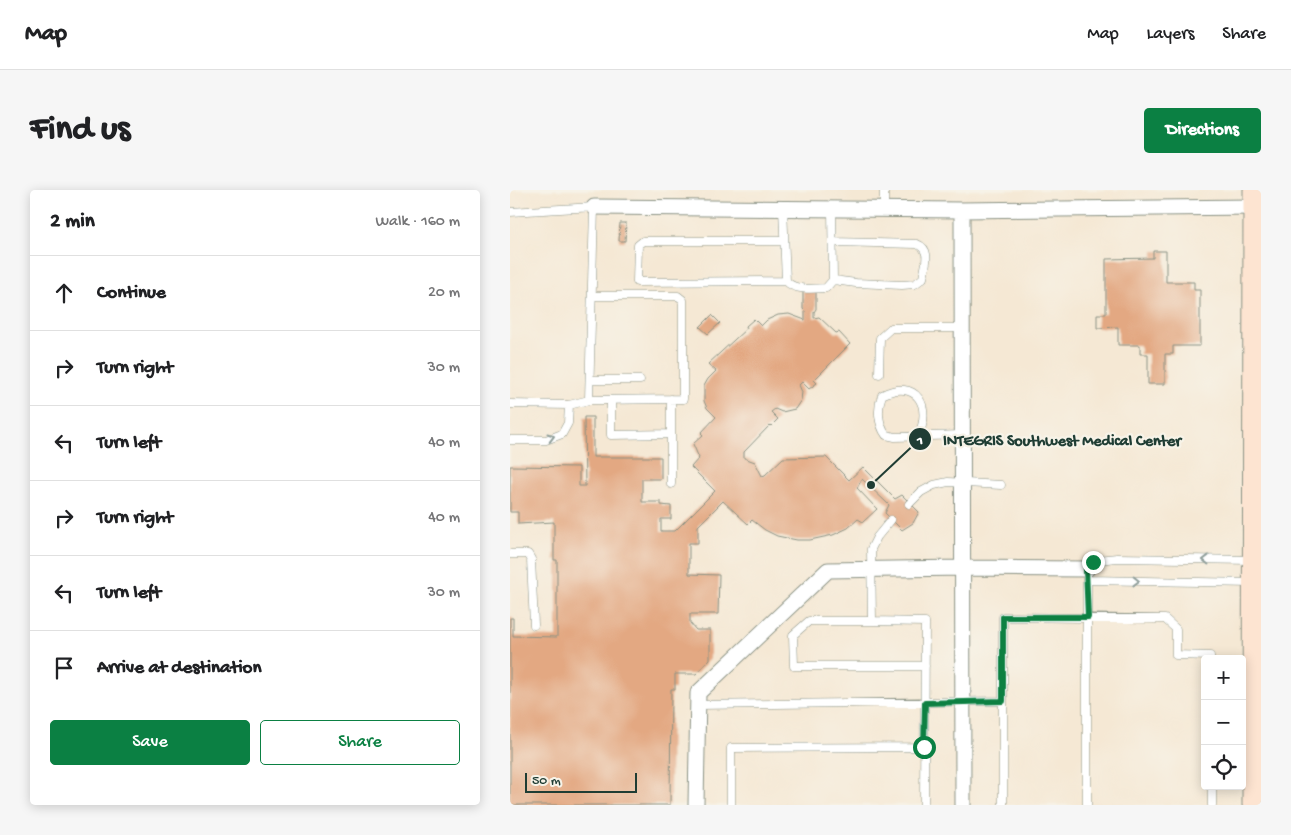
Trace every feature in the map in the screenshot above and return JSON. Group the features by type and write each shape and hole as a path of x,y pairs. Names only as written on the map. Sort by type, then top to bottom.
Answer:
{"main road":[{"path":"1253,805 1258,622 1254,583 1257,273 1254,198"}],"street":[{"path":"594,207 962,210 1254,198"},
{"path":"962,210 963,805"},
{"path":"696,805 698,693 828,570 962,568 1087,575"}],"lane":[{"path":"884,190 884,209"},
{"path":"510,212 594,207 589,400"},
{"path":"783,208 786,281"},
{"path":"784,240 643,241 638,245 637,282 786,281 790,285 808,289 826,288 834,280 832,209"},
{"path":"833,242 916,244 923,247 926,252 923,278 915,284 856,283 834,280"},
{"path":"510,404 569,405 589,400 683,399 683,300 678,296 592,296"},
{"path":"879,374 880,338 892,328 961,328"},
{"path":"590,380 640,380"},
{"path":"918,436 924,421 918,395 911,390 900,390 882,395 879,402 880,427 886,436 895,438 962,435"},
{"path":"671,399 671,484"},
{"path":"611,400 611,435 671,434"},
{"path":"510,440 546,440 562,434 568,423 569,405"},
{"path":"909,504 921,492 934,485 948,482 1001,484"},
{"path":"872,621 871,549 877,537 892,520"},
{"path":"510,554 528,554 531,559 534,625"},
{"path":"1087,805 1087,575 1093,562 1117,558 1254,560"},
{"path":"1087,575 1254,583"},
{"path":"1003,805 1003,617 1165,619 1176,629 1176,655 1201,656"},
{"path":"924,805 925,703 925,666 925,622 809,621 794,635 794,666 925,666"},
{"path":"698,705 1003,701"},
{"path":"730,805 730,748 924,747"},
{"path":"1212,790 1212,805"}],"building":[{"path":"620,223 626,223 625,241 619,241"},
{"path":"1153,251 1166,251 1166,282 1194,282 1194,290 1200,290 1200,346 1173,346 1173,354 1165,354 1165,384 1148,384 1148,354 1140,354 1140,345 1118,345 1118,327 1097,328 1097,314 1106,314 1106,259 1153,258"},
{"path":"803,291 816,291 814,318 819,317 836,333 839,332 850,344 814,380 817,383 809,389 802,382 799,385 802,392 801,400 795,409 782,412 775,409 771,412 778,419 744,452 744,458 755,462 762,476 783,458 826,457 849,480 863,467 895,499 902,495 919,512 913,523 902,530 885,513 889,505 862,479 857,488 877,509 863,522 858,519 848,528 833,535 810,540 797,540 777,536 752,520 748,524 723,501 698,526 698,543 689,543 689,574 719,575 718,614 690,614 690,623 696,630 710,630 710,659 696,674 675,674 675,689 671,689 670,805 510,805 510,618 513,618 513,636 557,637 557,560 554,560 554,522 518,524 518,512 510,512 510,466 579,467 579,486 585,486 584,417 593,417 593,457 661,457 661,479 642,479 642,502 661,502 661,505 671,506 671,519 661,519 661,531 675,531 715,491 691,467 699,458 693,444 703,435 701,433 716,417 707,408 704,401 704,386 716,371 708,364 747,328 746,326 754,319 761,326 767,320 778,315 789,314 805,320"},
{"path":"712,315 720,323 708,334 700,327"}],"place":[{"name":"INTEGRIS Southwest Medical Center","path":"871,485"}],"route":[{"path":"924,747 925,703 1003,701 1003,617 1088,617 1088,580 1086,569 1093,562"}]}
